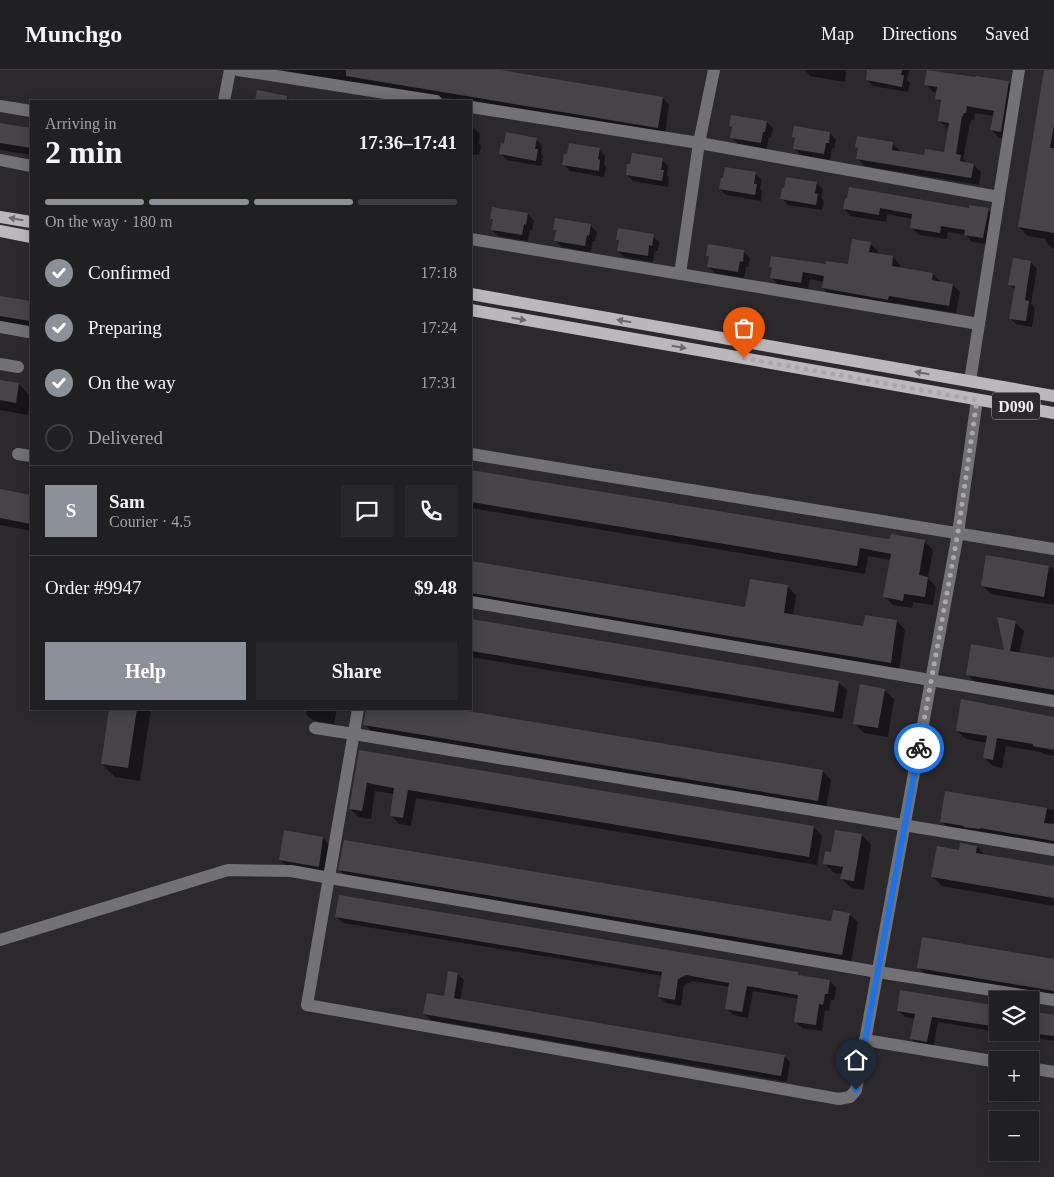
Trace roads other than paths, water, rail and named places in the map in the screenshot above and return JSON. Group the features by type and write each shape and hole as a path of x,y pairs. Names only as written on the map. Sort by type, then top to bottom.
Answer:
{"main road":[{"path":"0,217 30,222"},
{"path":"0,231 30,237"},
{"name":"D090","path":"472,294 1054,396"},
{"name":"D090","path":"472,310 1054,413"}],"street":[{"path":"224,100 230,70"},
{"path":"238,70 430,100"},
{"path":"680,274 699,143 714,70"},
{"path":"970,381 1019,70"},
{"path":"0,106 30,111"},
{"path":"472,107 699,143 999,197"},
{"path":"0,160 30,166"},
{"path":"472,239 979,324"},
{"path":"0,327 28,332"},
{"path":"0,364 18,367"},
{"path":"358,710 307,1005 839,1099 850,1097 856,1090 905,825 958,532 977,400"},
{"path":"18,454 30,456"},
{"path":"472,454 1054,549"},
{"path":"472,602 1054,701"},
{"path":"315,728 1054,850"},
{"path":"0,940 228,870 291,871 878,972 1054,1000"},
{"path":"865,1040 989,1061"},
{"path":"1039,1070 1054,1072"}]}
